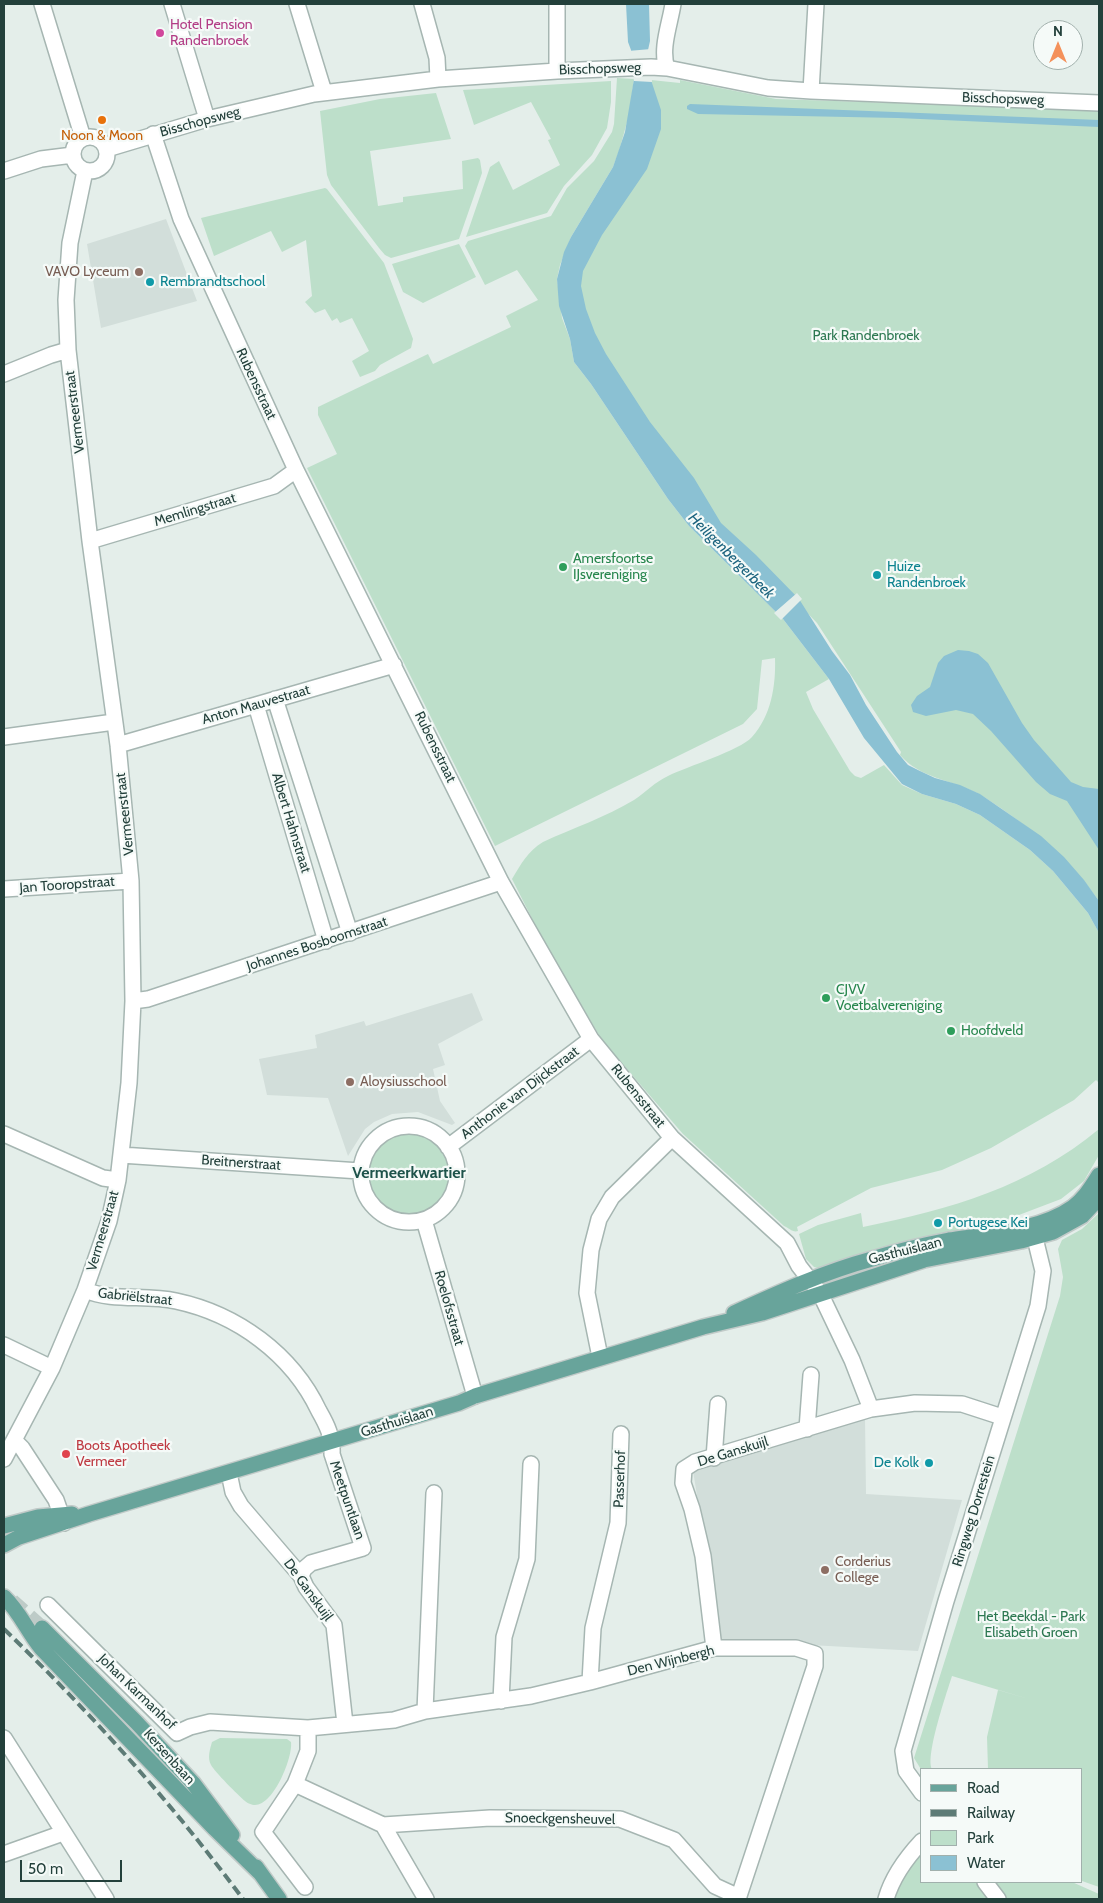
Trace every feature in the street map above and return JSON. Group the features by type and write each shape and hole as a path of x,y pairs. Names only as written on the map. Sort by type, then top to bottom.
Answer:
{"main road":[{"name":"Gasthuislaan","path":"4,1545 63,1519 89,1514 229,1473 459,1403 475,1396 600,1357 704,1327 762,1313 924,1260 1034,1231 1045,1221 1073,1208 1087,1194 1099,1175"},
{"name":"Gasthuislaan","path":"704,1327 810,1279 905,1250 1034,1231 1053,1232 1088,1212 1099,1198"},
{"name":"Gasthuislaan","path":"4,1526 38,1517 63,1519"},
{"path":"4,1597 17,1609 30,1634 41,1648 215,1829 261,1874"},
{"name":"Kersenbaan","path":"42,1628 193,1782 279,1899"}],"street":[{"path":"42,4 83,138"},
{"path":"172,4 207,119"},
{"path":"297,4 324,92"},
{"path":"422,4 438,58 438,79"},
{"path":"556,4 557,71"},
{"path":"667,68 664,60 665,47 673,4"},
{"path":"811,91 816,4"},
{"name":"Bisschopsweg","path":"107,149 207,119 324,92 438,79 631,67 667,68 768,88 1099,103"},
{"name":"Rubensstraat","path":"154,134 181,219 296,470 501,882 591,1039 672,1138 787,1243 799,1266 820,1293 852,1360 871,1409"},
{"path":"89,137 100,140 107,149 107,160 96,171 85,171 76,165 73,155 75,145 83,138 89,137"},
{"path":"4,171 41,158 73,155"},
{"name":"Vermeerstraat","path":"4,1459 52,1368 85,1290 109,1221 118,1180 130,1084 133,1000 131,881 118,745 90,541 68,350 66,300 70,243 85,171"},
{"path":"4,374 68,350"},
{"name":"Memlingstraat","path":"90,541 274,486 296,470"},
{"name":"Anton Mauvestraat","path":"118,745 394,665"},
{"name":"Albert Hahnstraat","path":"275,699 350,933"},
{"name":"Albert Hahnstraat","path":"256,705 326,941"},
{"path":"4,737 114,722"},
{"name":"Jan Tooropstraat","path":"4,889 131,881"},
{"name":"Johannes Bosboomstraat","path":"133,1000 148,999 501,882"},
{"name":"Anthonie van Dijckstraat","path":"448,1147 591,1039"},
{"path":"410,1126 425,1129 438,1136 448,1147 455,1160 457,1175 455,1190 448,1203 437,1213 424,1220 409,1223 393,1220 379,1213 368,1201 362,1187 360,1171 364,1157 371,1144 382,1134 396,1128 410,1126"},
{"path":"4,1134 103,1178 118,1180"},
{"path":"600,1357 587,1293 591,1250 599,1219 612,1197 672,1138"},
{"name":"Breitnerstraat","path":"121,1154 360,1171"},
{"name":"Roelofsstraat","path":"424,1220 475,1396"},
{"name":"Ringweg Dorrestein","path":"920,1789 906,1771 903,1751 946,1601 1038,1306 1043,1271 1034,1231"},
{"name":"Gabriëlstraat","path":"85,1290 99,1296 151,1297 177,1301 208,1311 240,1326 269,1345 298,1374 313,1397 333,1440"},
{"path":"4,1346 52,1368"},
{"path":"807,1429 811,1375"},
{"name":"De Ganskuijl","path":"714,1648 703,1556 692,1509 683,1483 684,1469 695,1462 714,1458 871,1409 915,1403 962,1404 1002,1417"},
{"path":"714,1458 718,1404"},
{"name":"Passerhof","path":"590,1682 593,1628 618,1523 621,1434"},
{"path":"14,1440 22,1448 56,1500 63,1519"},
{"name":"Meetpuntlaan","path":"301,1576 304,1569 311,1563 363,1548 332,1454 333,1440"},
{"path":"502,1701 504,1637 526,1559 531,1464"},
{"name":"De Ganskuijl","path":"229,1473 233,1492 241,1506 301,1576 306,1587 334,1625 345,1724"},
{"path":"425,1711 434,1493"},
{"name":"Johan Karmanhof","path":"48,1605 177,1733 190,1727 210,1722 308,1728"},
{"name":"Den Wijnbergh","path":"308,1728 394,1720 425,1711 502,1701 590,1682 714,1648 796,1648 815,1654 814,1666 738,1898"},
{"path":"304,1888 262,1832 295,1784 308,1751 308,1728"},
{"path":"4,1738 106,1899"},
{"name":"Snoeckgensheuvel","path":"295,1784 383,1825 490,1818 620,1819 674,1840 715,1886 738,1898"},
{"path":"383,1825 426,1899"},
{"path":"4,1854 63,1833"},
{"path":"886,1899 890,1888 912,1852 920,1843"},
{"path":"986,1883 998,1899"}],"shaded area":[{"name":"VAVO Lyceum","path":"166,219 197,301 101,328 87,244"},
{"name":"Aloysiusschool","path":"472,993 483,1020 438,1044 445,1065 433,1069 440,1101 455,1123 452,1125 418,1112 392,1114 374,1122 365,1129 348,1156 328,1098 267,1095 259,1059 317,1048 315,1035 364,1021 366,1026"},
{"name":"Corderius College","path":"865,1418 866,1494 962,1500 918,1651 721,1640 693,1471"}],"green space":[{"path":"617,78 634,79 629,115 619,151 613,167 571,237 560,265 557,279 562,318 570,339 574,362 591,384 668,499 689,526 783,619 829,679 806,692 813,709 850,771 855,776 861,778 884,765 902,785 922,794 956,804 980,815 1030,850 1053,871 1088,913 1099,933 1099,1083 1096,1080 1074,1100 991,1148 942,1170 871,1188 797,1227 798,1231 793,1231 784,1226 683,1134 602,1040 546,946 512,879 529,854 543,842 612,812 634,800 663,778 736,748 752,737 764,720 771,700 775,658 762,660 757,709 743,724 495,846 307,468 337,454 318,415 318,407 428,354 433,364 511,327 506,316 538,300 517,270 485,285 465,246 468,241 551,216 567,188 594,161 612,132"},
{"name":"Park Randenbroek","path":"651,80 680,83 680,80 776,99 1042,108 1099,108 1099,901 1069,864 1023,824 977,793 926,774 908,763 900,755 901,752 817,623 756,560 715,525 577,315 576,288"},
{"path":"611,81 611,102 607,128 592,155 564,186 547,213 466,237 490,167 499,161 513,190 560,165 548,140 551,139 531,102 474,125 463,90"},
{"path":"436,93 451,139 370,151 378,206 403,202 403,197 463,189 462,161 478,158 482,173 459,239 391,258 385,255 379,248 331,185 327,175 320,111 380,99"},
{"path":"325,188 384,263 413,339 411,348 380,365 375,371 360,377 352,361 369,351 352,318 340,323 337,318 332,321 325,309 315,313 305,302 312,296 306,240 282,252 271,231 214,256 201,218"},
{"path":"459,244 476,277 423,303 403,292 392,264"},
{"path":"407,1129 424,1132 439,1142 449,1157 452,1174 449,1191 439,1206 424,1216 407,1219 390,1216 375,1206 365,1191 362,1174 365,1157 375,1142 390,1132"},
{"path":"1099,1129 1099,1155 1084,1181 1061,1199 1011,1218 859,1257 821,1269 814,1267 806,1259 799,1234 818,1225 861,1213 863,1227 927,1212 988,1193 1017,1181 1045,1166"},
{"name":"Het Beekdal - Park Elisabeth Groen","path":"1099,1213 1099,1887 1083,1881 1083,1768 988,1768 987,1737 998,1690 1032,1700 952,1676 931,1751 932,1768 920,1768 914,1758 1060,1296 1063,1277 1058,1249 1062,1240 1082,1229"},
{"path":"220,1738 287,1739 291,1742 289,1758 281,1779 269,1797 262,1803 255,1805 246,1802 211,1765 209,1756 212,1742"},
{"path":"920,1852 920,1883 1074,1883 1099,1894 1099,1899 890,1899 893,1889"}],"water":[{"name":"Heiligenbergerbeek","path":"626,4 649,4 650,41 648,50 651,80 661,110 661,129 647,169 602,235 583,271 581,286 586,309 595,333 606,354 650,422 694,478 721,523 756,555 799,599 832,651 850,675 866,705 897,752 908,765 935,778 960,785 980,794 1041,836 1064,857 1099,901 1099,933 1088,913 1053,871 1030,850 980,815 956,804 922,794 902,784 864,738 829,679 783,619 689,526 668,499 591,384 574,362 570,339 559,306 557,279 564,252 613,167 625,132 634,79 631,50 628,42"},
{"path":"690,104 1099,120 1099,127 898,118 698,114 687,109 687,106"},
{"path":"958,650 978,654 988,663 1022,723 1034,740 1071,782 1083,787 1099,789 1099,850 1067,801 1050,794 1036,782 991,731 973,714 956,710 926,716 913,712 911,705 917,696 930,687 938,663 944,656"}],"pier":[{"path":"651,49 652,82 634,81 628,51"},
{"path":"797,593 802,599 781,620 774,613"}],"tunnel":[{"path":"12,1601 42,1628"}],"railway":[{"path":"4,1629 68,1693 129,1759 188,1828 243,1899"}],"place":[{"name":"Hotel Pension Randenbroek","path":"160,33"},
{"name":"Noon & Moon","path":"102,120"},
{"name":"VAVO Lyceum","path":"139,272"},
{"name":"Rembrandtschool","path":"150,282"},
{"name":"Amersfoortse IJsvereniging","path":"563,567"},
{"name":"Huize Randenbroek","path":"877,575"},
{"name":"CJVV Voetbalvereniging","path":"826,998"},
{"name":"Hoofdveld","path":"951,1031"},
{"name":"Aloysiusschool","path":"350,1082"},
{"name":"Portugese Kei","path":"938,1223"},
{"name":"Boots Apotheek Vermeer","path":"66,1454"},
{"name":"De Kolk","path":"929,1463"},
{"name":"Corderius College","path":"825,1570"}],"district":[{"name":"Vermeerkwartier","path":"409,1173"}]}
